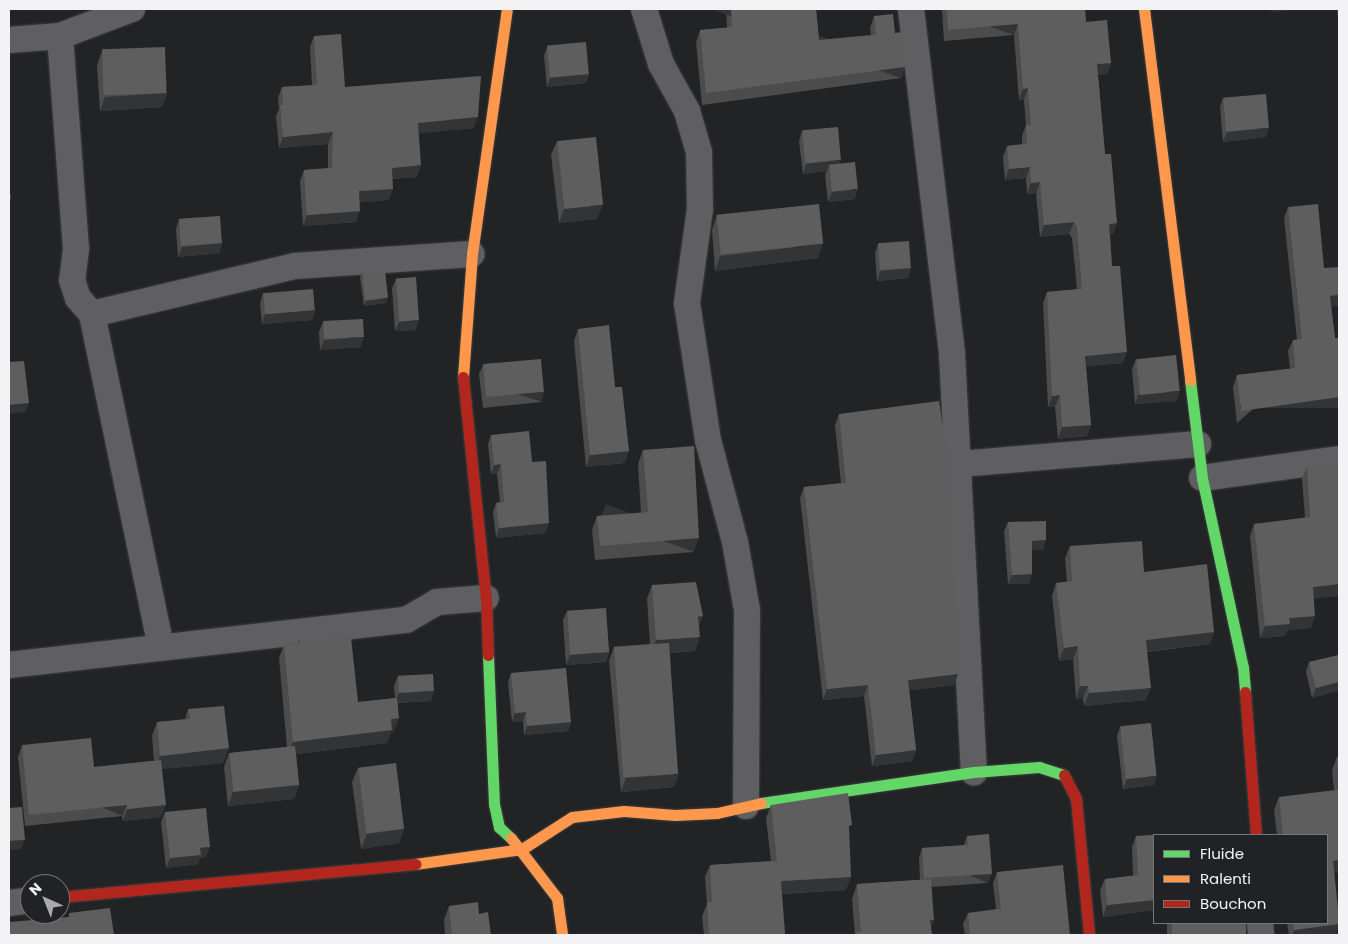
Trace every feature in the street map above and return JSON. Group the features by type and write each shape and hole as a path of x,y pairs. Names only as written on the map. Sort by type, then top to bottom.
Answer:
{"street":[{"path":"508,9 472,254 462,364 486,598 494,804 499,827 522,849 557,898 562,935"},
{"path":"644,9 661,64 688,112 699,152 700,209 687,303 708,440 735,542 747,610 746,806"},
{"path":"911,9 952,354 960,464 974,772"},
{"path":"1144,9 1202,478 1243,667 1256,834"},
{"path":"9,40 60,36 118,12"},
{"path":"60,36 76,249 72,280 78,298 92,314 161,648"},
{"path":"92,314 295,266 472,254"},
{"path":"960,464 1198,444"},
{"path":"1202,478 1339,458"},
{"path":"9,665 406,620 437,602 486,598"},
{"path":"70,896 376,869 522,849 572,817 624,811 675,815 717,813 746,806 974,772 1039,767 1065,776 1076,799 1089,935"}],"building":[{"path":"731,9 816,9 819,40 876,35 874,16 893,14 895,33 902,32 905,67 706,93 700,30 732,27"},
{"path":"947,9 1085,9 1086,22 1107,20 1111,63 1097,64 1105,154 1111,154 1117,223 1109,224 1112,266 1120,266 1127,352 1085,356 1091,425 1062,427 1060,395 1052,396 1047,292 1082,289 1077,227 1074,222 1044,225 1040,182 1031,183 1030,167 1009,169 1007,146 1027,144 1026,125 1031,125 1028,88 1023,89 1018,24 948,30"},
{"path":"341,34 345,87 481,76 478,117 418,123 421,165 392,168 393,189 359,191 360,211 307,215 304,170 332,168 333,132 283,137 280,105 283,105 282,87 317,85 314,36"},
{"path":"586,42 589,74 550,77 547,45"},
{"path":"165,47 167,93 104,95 102,49"},
{"path":"1266,94 1269,128 1226,132 1223,98"},
{"path":"838,127 841,160 805,163 802,130"},
{"path":"596,137 603,205 564,209 557,141"},
{"path":"855,162 858,189 832,192 829,165"},
{"path":"819,204 823,244 721,255 717,215"},
{"path":"1318,204 1324,268 1339,267 1339,295 1330,296 1335,338 1339,338 1339,397 1241,411 1237,375 1295,368 1293,340 1302,339 1288,207"},
{"path":"220,216 222,243 181,246 179,219"},
{"path":"909,241 911,268 880,270 878,243"},
{"path":"385,270 388,298 365,300 362,272"},
{"path":"416,277 419,320 399,321 396,278"},
{"path":"313,289 315,310 265,314 263,293"},
{"path":"363,319 364,337 324,339 323,321"},
{"path":"609,325 615,387 622,387 629,451 590,455 578,329"},
{"path":"1176,355 1180,391 1140,395 1136,359"},
{"path":"541,359 544,392 486,397 483,364"},
{"path":"24,361 29,403 9,405 9,362"},
{"path":"939,401 947,454 958,674 908,680 916,750 876,755 868,685 827,689 804,487 846,483 839,414"},
{"path":"529,431 532,462 546,461 549,523 499,528 496,503 504,502 501,464 494,465 491,435"},
{"path":"694,446 699,538 600,546 597,516 648,512 643,450"},
{"path":"1339,462 1339,584 1313,587 1315,616 1289,618 1290,624 1265,626 1254,524 1310,517 1307,467"},
{"path":"1046,521 1046,540 1032,541 1032,574 1012,575 1008,522"},
{"path":"1142,541 1144,572 1207,564 1214,632 1146,640 1151,688 1089,693 1088,686 1080,686 1078,646 1064,648 1056,583 1072,581 1070,546"},
{"path":"696,582 703,616 698,617 700,637 656,640 652,585"},
{"path":"606,608 609,652 570,655 567,611"},
{"path":"351,637 358,702 397,698 399,718 391,719 392,730 293,742 284,645 300,643 299,639"},
{"path":"669,643 678,774 623,778 614,647"},
{"path":"1339,655 1339,682 1316,688 1309,662"},
{"path":"566,668 571,722 527,726 526,712 515,713 511,673"},
{"path":"433,674 434,691 399,693 398,676"},
{"path":"224,706 229,748 160,756 157,722 190,719 188,709"},
{"path":"1151,723 1157,776 1126,779 1120,726"},
{"path":"91,738 94,767 161,760 166,805 127,809 127,805 29,815 22,745"},
{"path":"295,746 299,785 233,792 229,753"},
{"path":"1337,757 1339,757 1339,785"},
{"path":"396,763 404,829 366,833 358,768"},
{"path":"1339,790 1339,860 1333,861 1339,924 1294,930 1293,924 1328,924 1328,834 1283,834 1279,797"},
{"path":"848,793 852,825 849,826 851,877 781,881 785,935 709,935 707,903 712,902 710,865 777,861 771,805"},
{"path":"22,807 25,840 9,841 9,808"},
{"path":"206,808 210,847 200,848 201,855 170,858 165,812"},
{"path":"989,834 992,874 924,878 922,848 968,845 967,836"},
{"path":"1153,835 1153,900 1107,905 1105,879 1138,875 1136,836"},
{"path":"1063,865 1070,935 970,935 968,913 1001,909 997,872"},
{"path":"931,879 934,920 930,920 932,935 857,935 856,932 861,932 857,884"},
{"path":"478,902 479,914 488,912 491,935 452,935 449,906"},
{"path":"110,908 114,935 9,935 9,922 20,921 20,924 70,924 70,913"},
{"path":"1172,924 1246,924 1246,935 1172,935"}],"traffic: fast":[{"path":"1190,380 1202,478 1243,667 1245,692"},
{"path":"488,655 494,804 499,827 511,838"},
{"path":"761,803 974,772 1039,767 1064,775"}],"traffic: slow":[{"path":"463,377 472,254 507,9"},
{"path":"1144,9 1190,380"},
{"path":"415,864 522,849 572,817 624,811 675,815 717,813 761,803"},
{"path":"511,838 557,898 562,935"}],"traffic: jam":[{"path":"463,377 486,598 488,655"},
{"path":"1245,692 1256,834"},
{"path":"1064,775 1076,799 1089,935"},
{"path":"70,896 415,864"}]}
